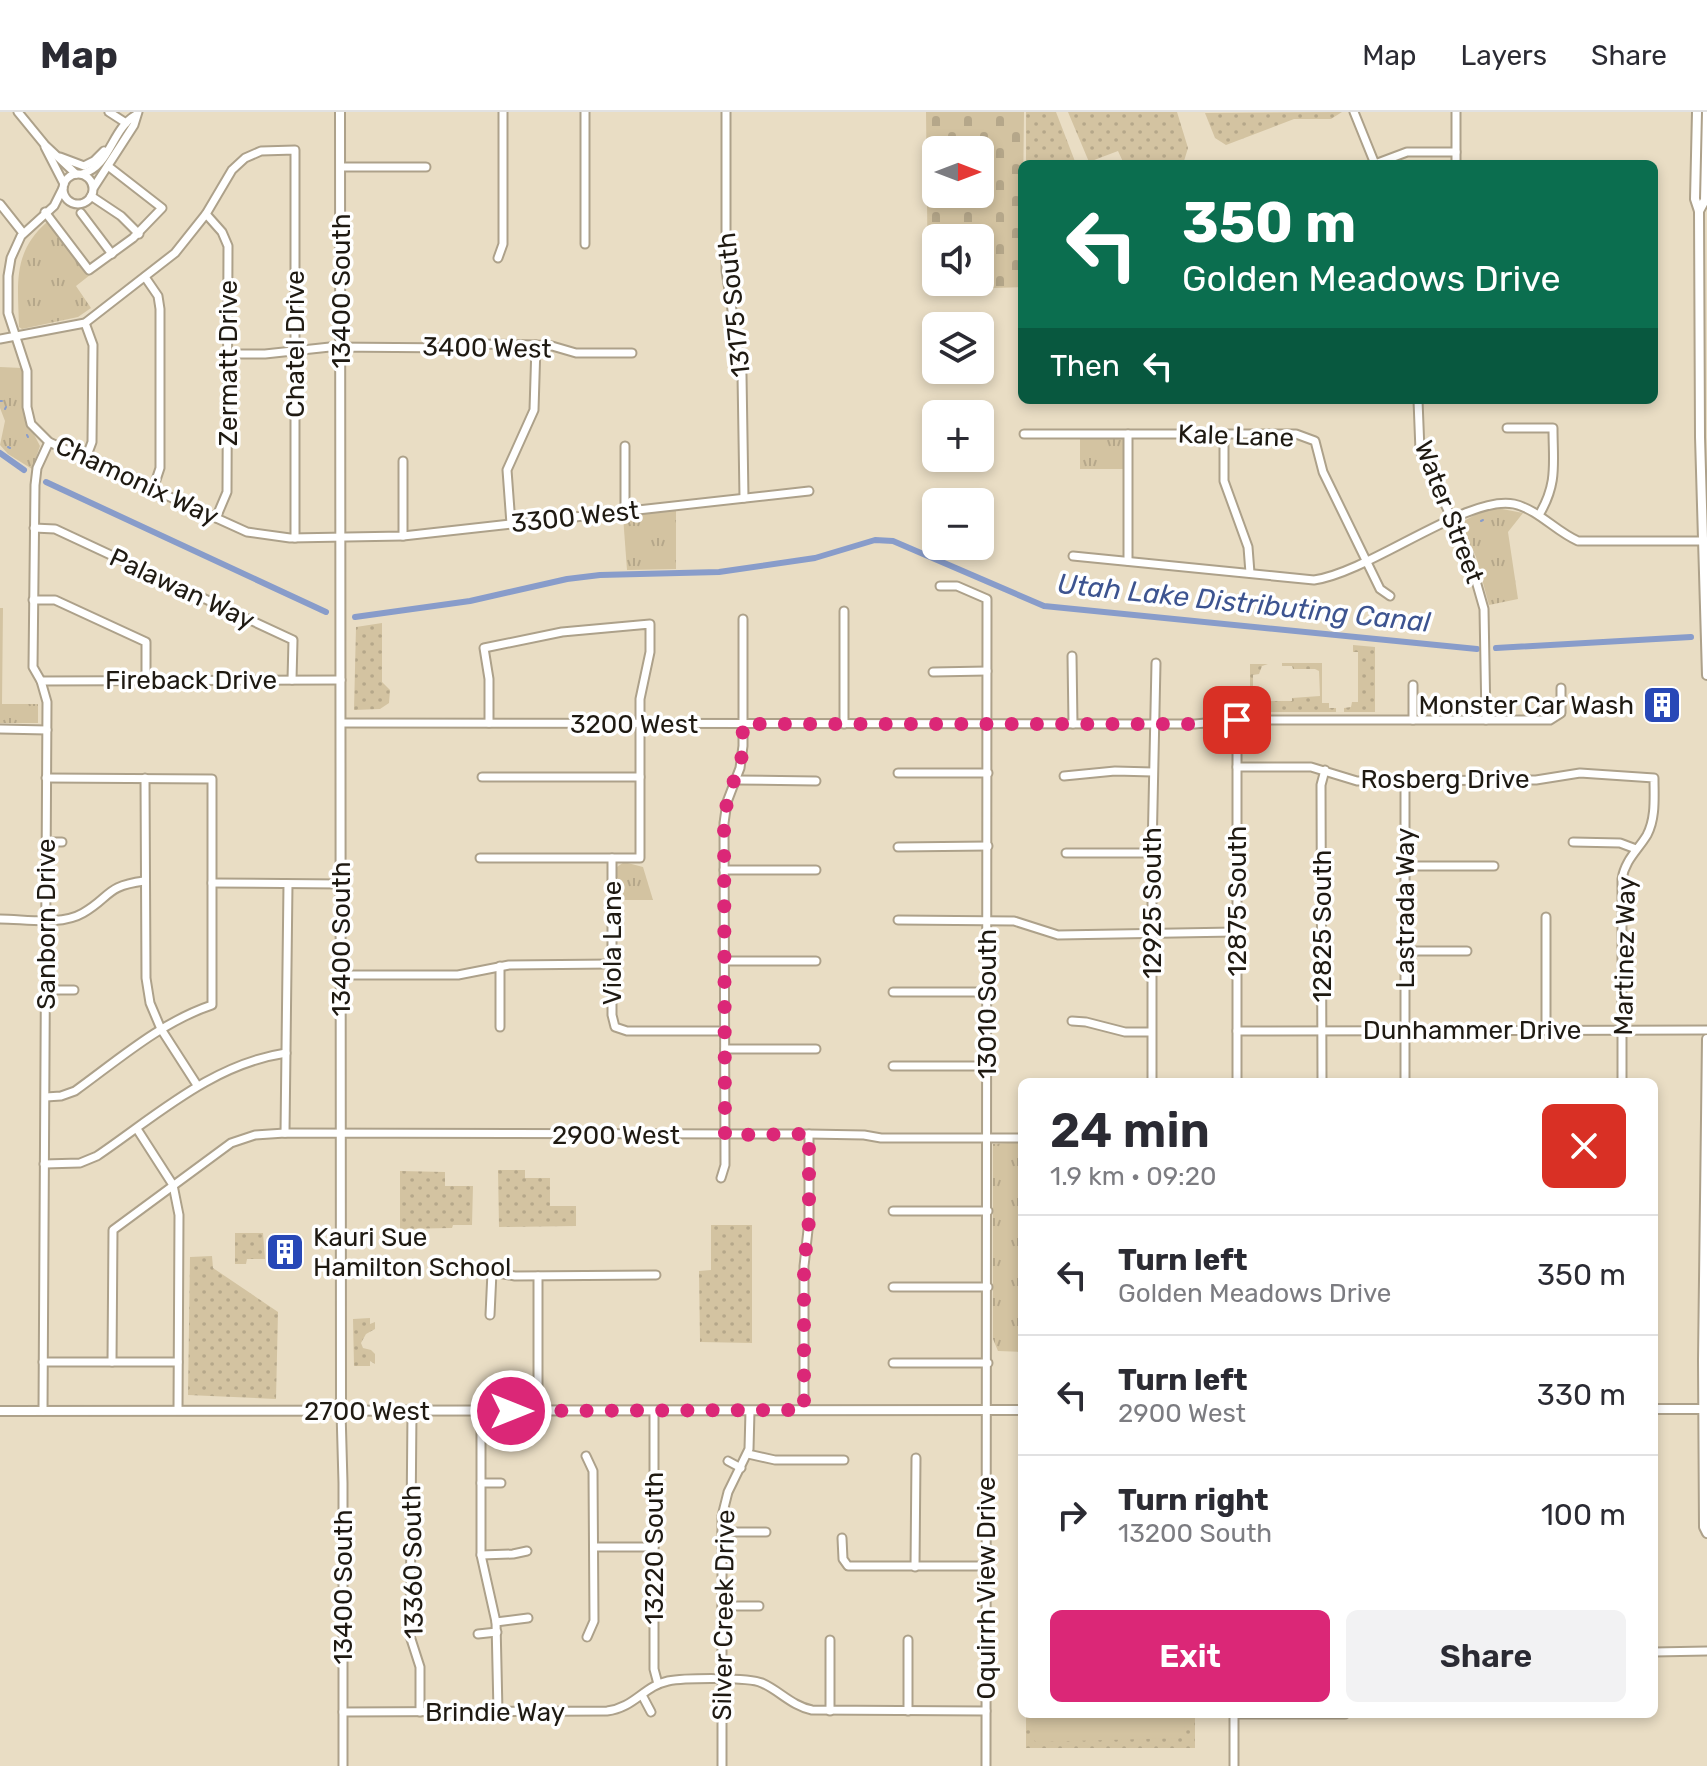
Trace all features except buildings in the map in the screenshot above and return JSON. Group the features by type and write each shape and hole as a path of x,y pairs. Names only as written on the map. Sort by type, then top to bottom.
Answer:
{"main road":[{"name":"13400 South","path":"340,112 341,1411"},
{"path":"1697,112 1695,199 1699,211 1703,301 1707,675"},
{"path":"1699,211 1705,200 1707,112"},
{"path":"1707,1039 1704,1527 1707,1533"},
{"path":"1658,1409 1705,1409"},
{"name":"2700 West","path":"0,1411 1018,1410"}],"street":[{"path":"18,112 66,167 88,177 92,193 139,234"},
{"path":"109,112 126,123"},
{"path":"498,258 503,244 503,112"},
{"path":"585,112 585,244"},
{"name":"13175 South","path":"726,112 726,271 742,375 744,498"},
{"path":"1456,112 1456,160"},
{"path":"1356,113 1374,160"},
{"path":"45,145 68,199 73,203 82,203 92,193 134,125 137,114"},
{"path":"64,186 72,176 94,169 126,123 137,114"},
{"path":"56,155 79,165 89,165 116,137"},
{"name":"Chatel Drive","path":"206,214 232,170 245,158 261,151 295,150 295,538"},
{"path":"1386,160 1407,152 1456,152"},
{"path":"45,212 89,270 112,254 139,234 162,208 108,166"},
{"path":"341,167 426,167"},
{"name":"Chamonix Way","path":"54,206 64,186"},
{"name":"Chamonix Way","path":"73,203 54,206 23,233 4,276 14,338 27,371 27,407 31,424 49,442 247,532 295,538 342,537"},
{"path":"0,204 23,233"},
{"path":"81,213 112,254"},
{"path":"0,339 85,323 175,253 206,214"},
{"name":"Zermatt Drive","path":"206,214 222,232 228,246 227,492 216,518"},
{"path":"145,277 158,296 160,309 160,468 153,489"},
{"path":"85,323 93,345 92,442 86,458"},
{"path":"511,524 507,470 534,410 536,345"},
{"name":"3400 West","path":"228,354 341,347 536,345 576,353 632,353"},
{"name":"Water Street","path":"1418,404 1420,451 1468,553 1484,609 1486,720"},
{"path":"1507,428 1553,428 1552,492 1539,515"},
{"name":"Kale Lane","path":"1024,434 1296,434 1315,441 1323,472 1367,562"},
{"path":"1128,434 1128,561"},
{"path":"1224,434 1224,481 1248,547 1250,573"},
{"name":"Sanborn Drive","path":"43,1411 47,702 33,667 33,600 37,468 49,442"},
{"path":"625,446 625,512"},
{"path":"403,461 403,536"},
{"name":"3300 West","path":"342,537 403,536 809,491"},
{"path":"1073,556 1314,580 1331,577 1367,562 1488,504 1503,502 1516,504 1539,515 1553,528 1578,541 1705,541"},
{"name":"Palawan Way","path":"34,528 55,529 293,640 292,680"},
{"path":"1367,562 1380,589 1390,596"},
{"name":"13010 South","path":"940,586 957,586 987,599 986,1410"},
{"path":"33,600 55,600 146,642 146,680"},
{"path":"844,611 844,724"},
{"path":"721,1178 725,1165 725,813 742,756 743,619"},
{"path":"480,858 640,858 641,689 650,652 650,624 562,632 484,648 489,679 489,723"},
{"path":"1072,656 1073,724"},
{"name":"12925 South","path":"1152,1078 1156,663"},
{"path":"933,672 987,671"},
{"name":"Fireback Drive","path":"41,681 341,680"},
{"path":"1413,685 1413,720"},
{"name":"3200 West","path":"341,723 1156,724 1237,720 1550,720 1561,713 1561,688"},
{"name":"12875 South","path":"1237,720 1237,1078"},
{"path":"0,729 47,730"},
{"name":"Rosberg Drive","path":"1237,767 1311,767 1357,781 1536,780 1580,773 1654,778"},
{"name":"12825 South","path":"1322,1078 1321,785 1325,770"},
{"path":"1064,776 1115,771 1153,772"},
{"path":"898,773 988,773"},
{"path":"482,777 640,777"},
{"path":"46,778 212,779 212,1005 161,1029 75,1091 46,1097"},
{"path":"145,778 146,978 150,1003 161,1029 197,1085"},
{"name":"Martinez Way","path":"1622,1078 1622,879 1625,866 1646,837 1653,815 1654,778"},
{"path":"735,780 816,781"},
{"name":"Lastrada Way","path":"1405,781 1405,1078"},
{"name":"Martinez Way","path":"1646,837 1656,844"},
{"path":"46,842 62,842"},
{"path":"1573,842 1620,843 1636,849"},
{"path":"898,847 988,846"},
{"path":"1066,853 1152,853"},
{"name":"Viola Lane","path":"612,858 612,1015 615,1027 627,1031 725,1031"},
{"path":"1405,866 1494,866"},
{"path":"724,870 816,870"},
{"path":"0,919 68,919 84,913 109,891 144,881"},
{"path":"212,883 341,884"},
{"path":"285,1133 288,884"},
{"path":"1546,917 1546,1030"},
{"path":"898,920 1014,921 1058,935 1235,932"},
{"path":"1405,951 1467,951"},
{"path":"725,961 816,961"},
{"path":"341,975 458,975 500,966 612,964"},
{"path":"500,966 500,1027"},
{"path":"47,990 74,990"},
{"path":"893,992 987,992"},
{"path":"1072,1021 1125,1032 1151,1032"},
{"name":"Dunhammer Drive","path":"1237,1031 1707,1030"},
{"path":"725,1049 816,1049"},
{"path":"44,1164 80,1163 97,1156 197,1085 239,1065 286,1053"},
{"path":"893,1066 988,1066"},
{"path":"137,1129 173,1185 179,1215 178,1410"},
{"path":"804,1410 804,1266 809,1221 809,1134"},
{"name":"2900 West","path":"112,1362 113,1230 231,1143 255,1135 809,1134 881,1138 1018,1138"},
{"path":"893,1211 988,1211"},
{"path":"490,1315 492,1272 538,1276 656,1275"},
{"path":"538,1276 538,1411"},
{"path":"893,1287 988,1287"},
{"path":"43,1362 178,1362"},
{"path":"893,1363 988,1363"},
{"name":"Oquirrh View Drive","path":"986,1410 986,1766"},
{"name":"13400 South","path":"341,1411 343,1766"},
{"name":"13360 South","path":"412,1411 410,1636 420,1667 420,1712"},
{"path":"481,1411 481,1555 496,1622 498,1712"},
{"name":"13220 South","path":"654,1411 654,1669 658,1684"},
{"name":"Silver Creek Drive","path":"722,1766 722,1532 725,1498 748,1454 750,1411"},
{"path":"748,1454 775,1460 844,1460"},
{"path":"586,1456 593,1471 594,1547 594,1621 587,1637"},
{"path":"915,1567 916,1458"},
{"path":"728,1461 741,1468"},
{"path":"481,1483 501,1483"},
{"path":"722,1532 766,1532"},
{"path":"842,1538 843,1559 853,1567 986,1566"},
{"path":"594,1547 654,1547"},
{"path":"481,1555 527,1551"},
{"path":"722,1606 759,1606"},
{"path":"496,1622 528,1618"},
{"path":"478,1634 497,1632"},
{"path":"830,1640 830,1711"},
{"path":"908,1640 908,1711"},
{"path":"1658,1652 1707,1651"},
{"name":"Brindie Way","path":"343,1712 607,1711 627,1706 658,1684 674,1680 756,1681 801,1707 830,1711 986,1711"},
{"path":"642,1695 651,1712"},
{"path":"1234,1718 1234,1766"}],"green space":[{"path":"926,112 1024,112 1023,160 1018,160 1018,287 994,288 994,224 927,224 927,208 994,208 994,136 926,136"},
{"path":"1026,112 1056,112 1074,160 1026,160"},
{"path":"1068,112 1177,112 1188,148 1184,160 1122,160 1118,151 1088,160"},
{"path":"1342,112 1331,119 1294,119 1226,145 1215,138 1205,113"},
{"path":"47,222 90,275 76,286 91,308 78,317 22,329 19,327 18,297 22,258 28,245"},
{"path":"0,367 22,368 23,413 40,446 32,469 0,445 5,421 0,408"},
{"path":"1080,439 1123,439 1123,469 1080,469"},
{"path":"1497,508 1523,513 1508,532 1518,599 1489,605 1476,557 1462,522 1482,511"},
{"path":"676,510 676,569 627,570 623,516"},
{"path":"0,608 3,608 2,704 38,704 38,723 0,723"},
{"path":"382,623 382,682 390,690 389,703 380,709 354,710 356,627"},
{"path":"1353,645 1375,647 1375,712 1344,712 1344,708 1351,707 1352,702 1358,702 1358,652 1353,652"},
{"path":"1282,663 1322,663 1322,703 1329,703 1329,708 1336,708 1336,712 1243,712 1243,703 1250,702 1250,664 1268,664 1262,666 1259,674 1253,675 1253,692 1259,692 1263,701 1292,701 1292,698 1320,696 1319,671 1293,669 1292,666 1282,666"},
{"path":"624,862 643,867 653,900 617,900 617,867"},
{"path":"1018,1142 1018,1352 998,1351 993,1339 993,1144"},
{"path":"498,1170 525,1170 525,1178 550,1178 550,1206 576,1206 576,1226 499,1227"},
{"path":"400,1171 445,1172 445,1186 473,1186 472,1225 400,1229"},
{"path":"711,1225 752,1225 752,1343 700,1342 699,1271 711,1270"},
{"path":"235,1233 263,1233 265,1259 247,1259 246,1264 235,1264"},
{"path":"212,1256 213,1268 278,1312 276,1399 188,1395 190,1257"},
{"path":"370,1318 370,1324 375,1322 375,1329 366,1334 361,1343 363,1348 375,1354 375,1364 370,1361 370,1366 354,1366 353,1319"},
{"path":"1026,1718 1195,1718 1195,1748 1026,1748"},
{"path":"1033,1718 1185,1718 1181,1738 1036,1742 1033,1739"}],"waterway":[{"name":"Utah Lake Distributing Canal","path":"0,453 24,470"},
{"name":"Utah Lake Distributing Canal","path":"46,482 326,612"},
{"name":"Utah Lake Distributing Canal","path":"355,617 470,601 567,579 600,575 719,572 815,558 875,540 893,541 1044,606 1477,649"},
{"name":"Utah Lake Distributing Canal","path":"1496,648 1691,637"}],"place":[{"name":"Monster Car Wash","path":"1662,705"},
{"name":"Kauri Sue Hamilton School","path":"285,1252"}],"route":[{"path":"511,1411 804,1410 804,1255 809,1221 809,1134 725,1135 724,823 730,791 740,768 743,724 1195,724 1237,720"}]}
